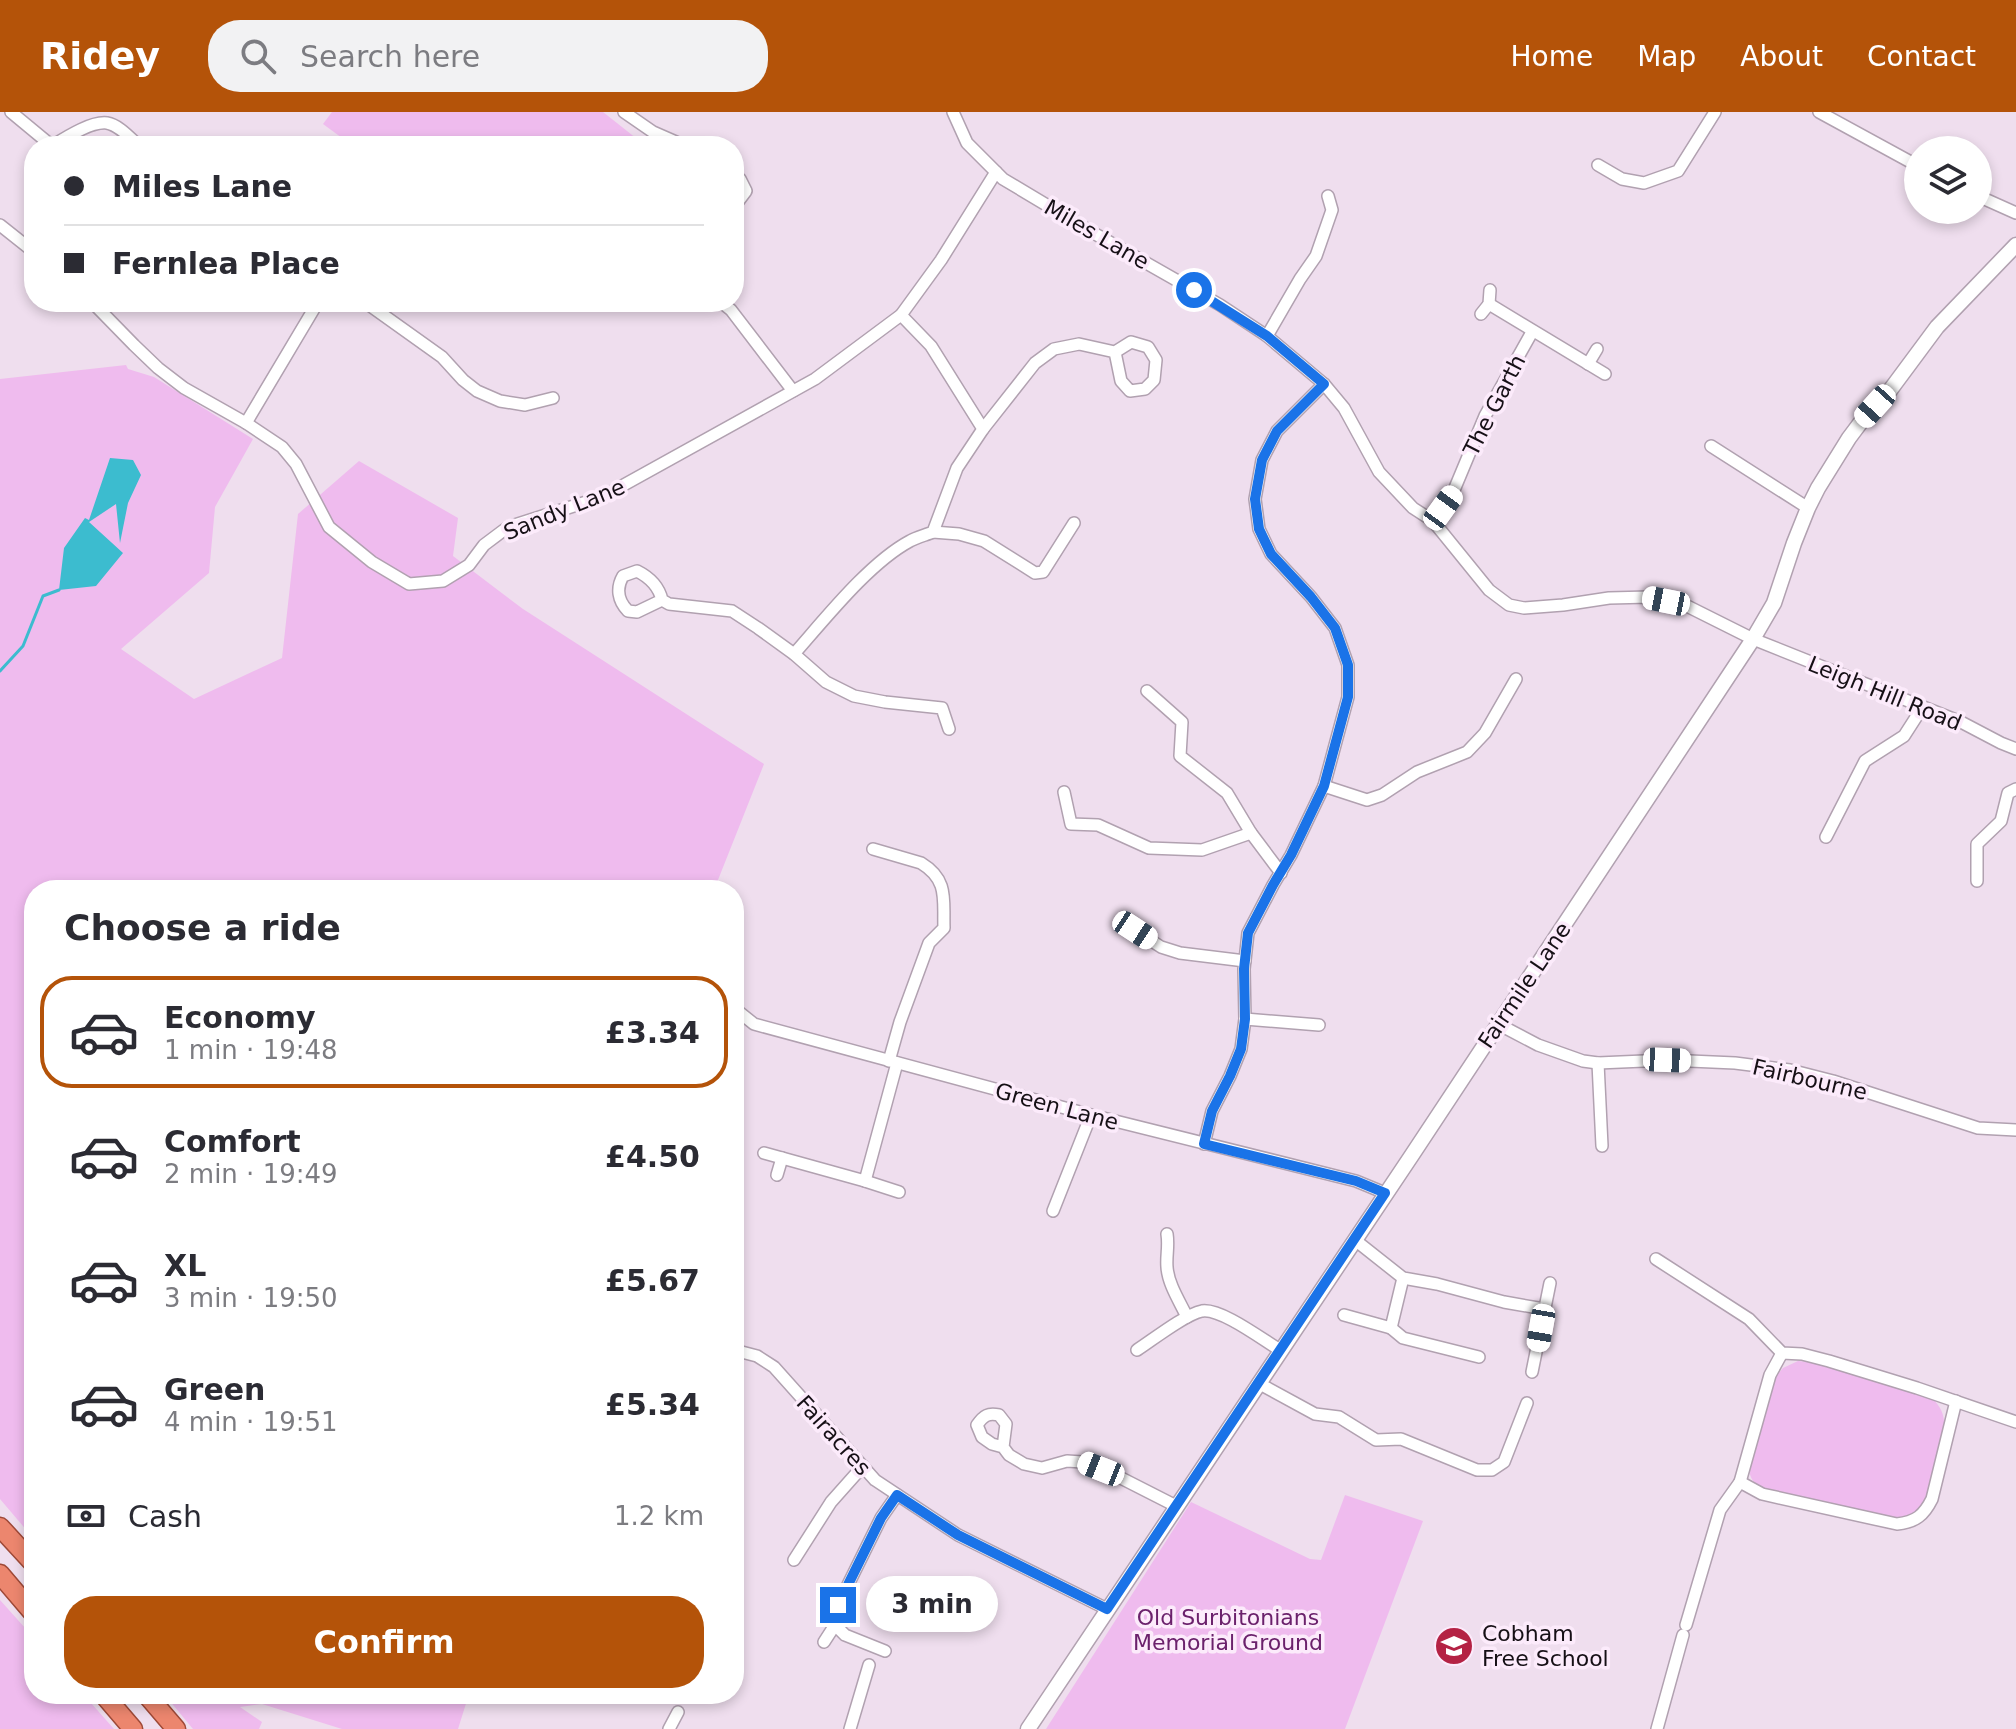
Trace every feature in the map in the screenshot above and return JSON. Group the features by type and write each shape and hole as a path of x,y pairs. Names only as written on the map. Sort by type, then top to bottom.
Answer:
{"highway":[{"path":"0,1527 24,1553"},
{"path":"0,1574 24,1602"},
{"path":"112,1704 133,1729"},
{"path":"155,1704 176,1729"}],"street":[{"path":"11,112 40,136"},
{"name":"Miles Lane","path":"953,112 967,143 1003,179 1220,305 1267,336 1324,384 1344,408 1379,472 1413,508 1433,521 1489,590 1509,605 1524,608 1609,598 1649,597 1683,604 1753,639"},
{"path":"1598,165 1622,179 1644,183 1678,171 1715,112"},
{"path":"1819,112 1904,158"},
{"path":"632,114 662,136"},
{"path":"69,136 82,128 106,123 128,136"},
{"name":"Sandy Lane","path":"102,312 158,368 184,388 282,447 296,464 329,527 372,562 409,584 443,581 469,565 484,545 508,527 602,497 815,379 901,315 941,260 996,172"},
{"path":"1267,336 1316,256 1332,210 1328,196"},
{"path":"1992,202 2016,213"},
{"path":"0,225 24,244"},
{"name":"Fairmile Lane","path":"1028,1729 1753,639 1774,603 1808,508 1827,473 1861,422 1888,393 1937,327 2016,245"},
{"name":"The Garth","path":"1490,290 1485,309 1605,374"},
{"path":"246,423 312,312"},
{"path":"379,312 442,357 477,391 500,401 525,405 553,398"},
{"path":"733,312 793,391"},
{"path":"901,315 931,346 983,429"},
{"name":"The Garth","path":"1433,521 1452,495 1485,416 1532,332"},
{"path":"933,532 957,468 1035,363 1054,349 1079,344 1115,352 1131,342 1148,347 1156,360 1154,380 1145,389 1130,391 1121,381 1115,352"},
{"path":"1588,364 1597,349"},
{"path":"1204,1144 1212,1111 1241,1049 1248,933 1324,786 1348,697 1348,665 1335,628 1271,554 1259,529 1255,499 1262,460 1277,431 1324,384"},
{"path":"1711,446 1808,508"},
{"path":"794,654 836,606 878,565 909,541 933,532 959,534 984,541 1035,573 1043,572 1074,523"},
{"path":"662,600 669,604 732,611 794,654 826,682 854,696 942,708 949,729"},
{"name":"Leigh Hill Road","path":"1753,639 1961,722 2016,749"},
{"path":"1324,786 1367,800 1382,795 1417,772 1467,752 1485,733 1516,679"},
{"path":"1147,691 1182,722 1180,756 1227,793 1251,833 1281,873"},
{"path":"1826,837 1865,761 1904,736 1922,708"},
{"path":"2001,743 2016,740"},
{"path":"1977,881 1977,844 2001,821 2008,793 2016,789"},
{"path":"1064,792 1071,824 1098,825 1149,848 1202,850 1251,833"},
{"path":"865,1181 900,1022 929,943 944,928 943,890 938,877 921,863 873,849"},
{"path":"1135,930 1161,947 1180,953 1245,961"},
{"name":"Green Lane","path":"744,1016 754,1024 1091,1115 1356,1181 1385,1193"},
{"path":"1245,1019 1319,1025"},
{"name":"Fairbourne","path":"1498,1024 1538,1045 1583,1061 1721,1062 1790,1070 1978,1128 2016,1130"},
{"path":"1598,1063 1602,1146"},
{"path":"1053,1211 1091,1115"},
{"path":"764,1153 899,1192"},
{"path":"777,1175 782,1158"},
{"path":"1167,1234 1167,1269 1187,1317"},
{"path":"1355,1240 1403,1278 1544,1309"},
{"path":"1656,1259 1749,1319 1782,1353 1829,1361 2016,1422"},
{"path":"1391,1328 1403,1278"},
{"path":"1532,1372 1550,1283"},
{"path":"1137,1350 1187,1317 1204,1310 1218,1313 1280,1350"},
{"path":"1344,1315 1391,1328 1403,1338 1479,1357"},
{"name":"Fairacres","path":"744,1353 757,1356 774,1367 875,1480 958,1535 1107,1609"},
{"path":"1657,1729 1720,1510 1740,1482 1770,1375 1782,1353"},
{"path":"1258,1383 1315,1414 1339,1417 1376,1440 1401,1439 1477,1470 1492,1470 1504,1462 1527,1403"},
{"path":"1740,1482 1762,1494 1897,1524 1910,1522 1920,1517 1932,1499 1956,1401"},
{"path":"1003,1447 1009,1455 1024,1464 1042,1468 1067,1461 1082,1462 1176,1506"},
{"path":"794,1560 831,1502 863,1466"},
{"path":"824,1642 835,1625 838,1605 881,1518 897,1495"},
{"path":"835,1625 845,1635 885,1651"},
{"path":"850,1729 869,1665"},
{"path":"669,1729 678,1712"}],"green space":[{"path":"332,112 603,112 633,136 339,136 323,124"},
{"path":"126,365 128,369 154,377 253,439 215,507 209,573 121,649 194,699 282,658 298,514 359,461 458,518 453,556 523,609 764,764 718,880 24,880 24,1527 0,1499 0,379"},
{"path":"1798,1361 1822,1363 1932,1398 1938,1405 1944,1428 1938,1461 1927,1497 1916,1513 1897,1518 1771,1492 1754,1482 1749,1462 1772,1381 1783,1368"},
{"name":"Old Surbitonians Memorial Ground","path":"1345,1495 1423,1521 1345,1729 1046,1729 1191,1502 1310,1559 1321,1560"},
{"path":"0,1600 24,1627 24,1704 92,1704 114,1729 0,1729"},
{"path":"172,1704 262,1704 240,1707 262,1722 259,1729 193,1729"},
{"path":"262,1704 466,1704 458,1729 342,1729"}],"water":[{"path":"110,458 133,460 141,475 128,503 120,543 116,504 89,522 123,553 96,586 59,590 64,548 85,518 89,520"}],"waterway":[{"path":"0,671 23,646 43,596 59,590"}],"place":[{"name":"Cobham Free School","path":"1454,1646"}],"route":[{"path":"838,1605 881,1518 897,1495 958,1535 1107,1609 1385,1193 1356,1181 1204,1144 1212,1111 1241,1049 1248,933 1324,786 1348,697 1348,665 1335,628 1271,554 1259,529 1255,499 1262,460 1277,431 1324,384 1267,336 1194,290"}]}
